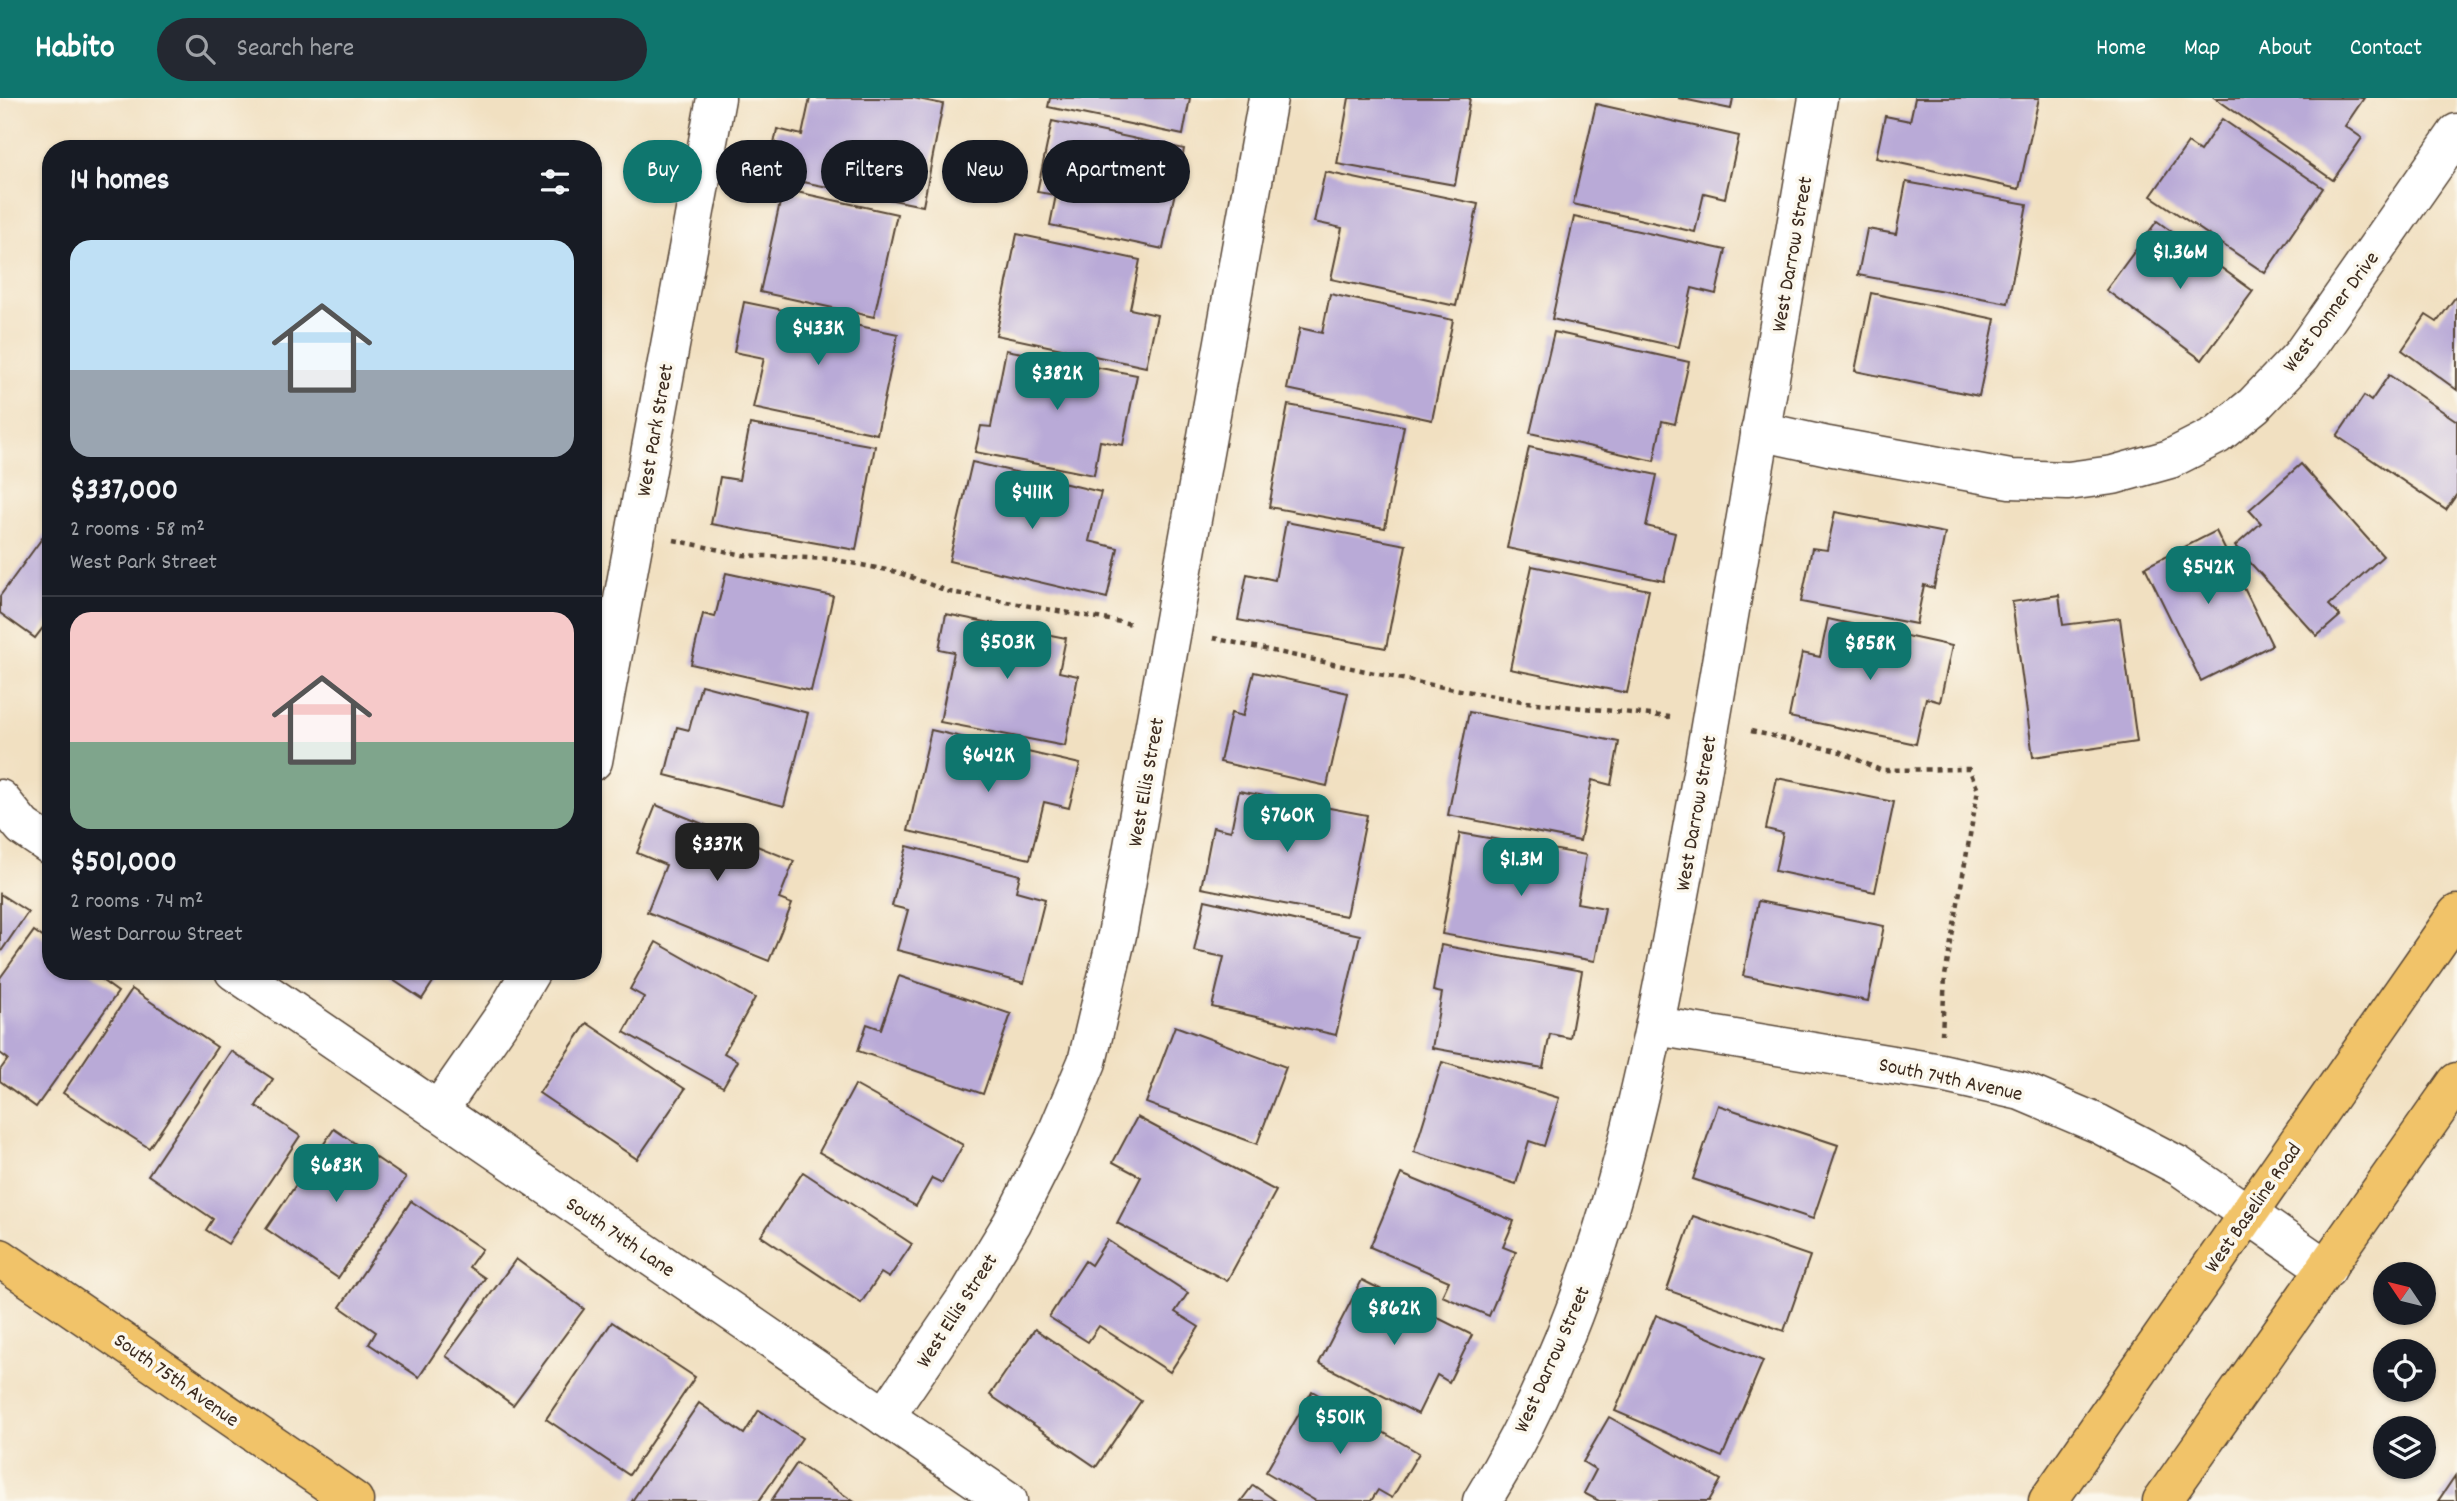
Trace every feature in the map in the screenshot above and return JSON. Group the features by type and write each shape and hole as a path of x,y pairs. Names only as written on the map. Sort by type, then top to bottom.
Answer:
{"main road":[{"name":"West Baseline Road","path":"2048,1501 2457,914"},
{"path":"2162,1501 2457,1083"},
{"name":"South 75th Avenue","path":"0,1258 354,1501"}],"street":[{"name":"West Park Street","path":"602,713 716,98"},
{"name":"West Ellis Street","path":"886,1417 969,1294 1012,1223 1054,1140 1087,1062 1117,935 1268,98"},
{"name":"West Darrow Street","path":"1482,1501 1541,1391 1584,1288 1625,1151 1656,1026 1711,724 1818,98"},
{"name":"West Donner Drive","path":"1760,431 2010,479 2068,481 2113,475 2170,458 2217,435 2254,405 2301,356 2457,134"},
{"path":"0,799 23,827 42,840"},
{"name":"South 74th Lane","path":"247,980 1008,1501"},
{"path":"438,1111 526,980"},
{"name":"South 74th Avenue","path":"1656,1026 1941,1073 2021,1091 2099,1124 2179,1166 2327,1269"}],"path":[{"path":"636,532 743,555 831,559 858,564 897,572 950,592 1220,639 1421,683 1527,702 1650,715 1777,736 1841,752 1880,770 1969,769 1978,790 1945,976 1941,1073"}],"building":[{"path":"810,98 913,98 943,104 928,180 928,140 821,140 821,186 807,183 807,140 775,140 777,129 802,135"},
{"path":"1050,98 1190,98 1183,135 1048,107"},
{"path":"1349,98 1470,98 1455,185 1337,164"},
{"path":"1678,98 1733,98 1731,109"},
{"path":"1915,98 2039,98 2019,189 1876,158 1885,116 1910,121"},
{"path":"2215,98 2364,98 2345,126 2362,138 2333,180"},
{"path":"1596,104 1739,136 1725,198 1704,193 1695,232 1573,204"},
{"path":"2222,119 2323,188 2265,273 2151,196 2188,143 2200,151"},
{"path":"1052,121 1142,140 1048,140"},
{"path":"1042,168 1042,193 1037,192"},
{"path":"1325,172 1478,204 1456,306 1331,279 1342,228 1314,222"},
{"path":"1906,182 2027,204 2008,303 1858,275 1867,229 1896,234"},
{"path":"807,194 821,197 821,203 847,203 897,214 874,317 760,292 780,203 807,203"},
{"path":"1054,203 1173,203 1163,249 1050,225"},
{"path":"1574,217 1726,250 1716,294 1692,288 1679,347 1552,319"},
{"path":"2157,221 2253,291 2202,360 2106,290"},
{"path":"1017,234 1140,260 1130,309 1157,315 1146,367 996,335"},
{"path":"1871,293 1995,319 1979,396 1855,371"},
{"path":"1330,294 1453,320 1432,420 1287,389 1300,328 1322,333"},
{"path":"2457,295 2457,390 2402,350 2426,315 2437,322"},
{"path":"744,302 898,334 877,434 753,408 764,358 734,352"},
{"path":"1554,332 1689,362 1675,424 1662,421 1654,461 1530,433"},
{"path":"1006,350 1137,375 1123,445 1100,441 1094,475 975,452 981,426 991,427"},
{"path":"2389,375 2457,421 2457,494 2446,510 2337,436 2364,396 2371,401"},
{"path":"1288,405 1404,426 1385,528 1269,507"},
{"path":"750,424 875,446 856,550 711,524 720,477 739,480"},
{"path":"1529,447 1657,475 1646,526 1675,533 1664,581 1507,548"},
{"path":"972,462 1101,492 1089,541 1118,548 1107,598 949,561"},
{"path":"2301,464 2383,556 2329,605 2340,616 2317,636 2235,546 2261,523 2249,510"},
{"path":"1835,512 1945,533 1934,588 1924,585 1916,624 1801,602 1812,548 1827,550"},
{"path":"1286,522 1406,545 1386,648 1238,620 1247,574 1275,580"},
{"path":"2216,531 2272,645 2201,681 2145,567"},
{"path":"42,538 42,629 35,638 0,613 0,596"},
{"path":"1532,566 1649,590 1627,693 1510,669"},
{"path":"726,573 833,596 811,691 691,664 703,614 715,617"},
{"path":"2059,595 2063,625 2120,618 2137,742 2033,757 2012,602"},
{"path":"946,614 1066,638 1059,672 1078,676 1065,746 940,722 954,652 939,649"},
{"path":"1828,619 1952,646 1940,702 1926,698 1916,744 1789,717 1802,653 1820,657"},
{"path":"1254,672 1348,693 1327,786 1220,762 1231,713 1243,716"},
{"path":"701,685 808,713 784,806 665,775 677,727 689,730"},
{"path":"1469,712 1619,742 1611,785 1592,780 1580,841 1448,815"},
{"path":"931,730 1080,764 1069,808 1044,802 1030,859 908,831"},
{"path":"1777,778 1894,802 1875,892 1775,871 1783,833 1766,829"},
{"path":"1239,791 1367,815 1346,916 1201,888 1213,827 1231,831"},
{"path":"656,805 794,861 779,899 792,904 769,961 647,912 666,865 637,853"},
{"path":"1460,833 1586,855 1577,903 1605,908 1595,961 1442,934"},
{"path":"907,846 1020,875 1016,891 1045,899 1024,983 897,950 908,910 892,906"},
{"path":"0,894 28,912 0,953"},
{"path":"1205,900 1360,935 1336,1035 1212,1007 1224,957 1194,951"},
{"path":"1758,901 1884,926 1868,1001 1743,976"},
{"path":"34,931 42,937 42,980 101,980 118,992 36,1107 0,1081 0,1070 8,1059 0,1053 0,978"},
{"path":"656,942 755,998 724,1053 738,1061 723,1087 624,1032 644,997 630,989"},
{"path":"1441,945 1582,971 1570,1038 1550,1034 1543,1068 1432,1048 1442,993 1433,991"},
{"path":"899,976 1011,1014 983,1094 858,1051 867,1024 881,1029"},
{"path":"393,980 434,980 422,999"},
{"path":"132,989 217,1047 149,1148 63,1093"},
{"path":"587,1023 685,1089 637,1159 539,1093"},
{"path":"1175,1026 1286,1067 1257,1144 1146,1103"},
{"path":"231,1051 273,1079 256,1106 300,1136 228,1244 206,1230 213,1219 148,1175"},
{"path":"1442,1062 1559,1098 1544,1146 1529,1141 1516,1184 1414,1152"},
{"path":"855,1085 963,1145 942,1183 932,1178 916,1206 819,1152"},
{"path":"1718,1105 1838,1145 1813,1219 1693,1179"},
{"path":"1137,1117 1276,1191 1227,1281 1117,1223 1141,1177 1113,1162"},
{"path":"334,1129 406,1178 338,1278 266,1229"},
{"path":"803,1172 912,1244 889,1278 881,1273 861,1303 761,1236"},
{"path":"1401,1174 1514,1221 1503,1247 1516,1252 1489,1316 1442,1296 1449,1281 1370,1247"},
{"path":"411,1201 482,1249 469,1267 485,1278 419,1377 369,1344 376,1332 340,1307"},
{"path":"1693,1216 1810,1256 1784,1331 1667,1290"},
{"path":"1107,1240 1188,1293 1175,1312 1199,1327 1170,1372 1099,1326 1088,1342 1049,1317 1085,1261 1091,1265"},
{"path":"516,1259 584,1309 513,1405 446,1356"},
{"path":"1362,1280 1472,1335 1449,1382 1437,1375 1418,1414 1319,1363"},
{"path":"1656,1315 1763,1361 1722,1457 1615,1411"},
{"path":"612,1322 695,1377 629,1475 546,1419"},
{"path":"1035,1329 1141,1401 1096,1467 990,1395"},
{"path":"1312,1391 1419,1453 1392,1498 1378,1490 1371,1501 1316,1501 1266,1472"},
{"path":"699,1403 744,1434 759,1410 802,1438 759,1501 632,1501"},
{"path":"1609,1417 1721,1480 1709,1501 1599,1501 1584,1493 1596,1470 1583,1462"},
{"path":"797,1463 853,1501 771,1501"},
{"path":"2455,1476 2457,1501 2438,1501"},
{"path":"1253,1485 1276,1501 1241,1501"}]}
